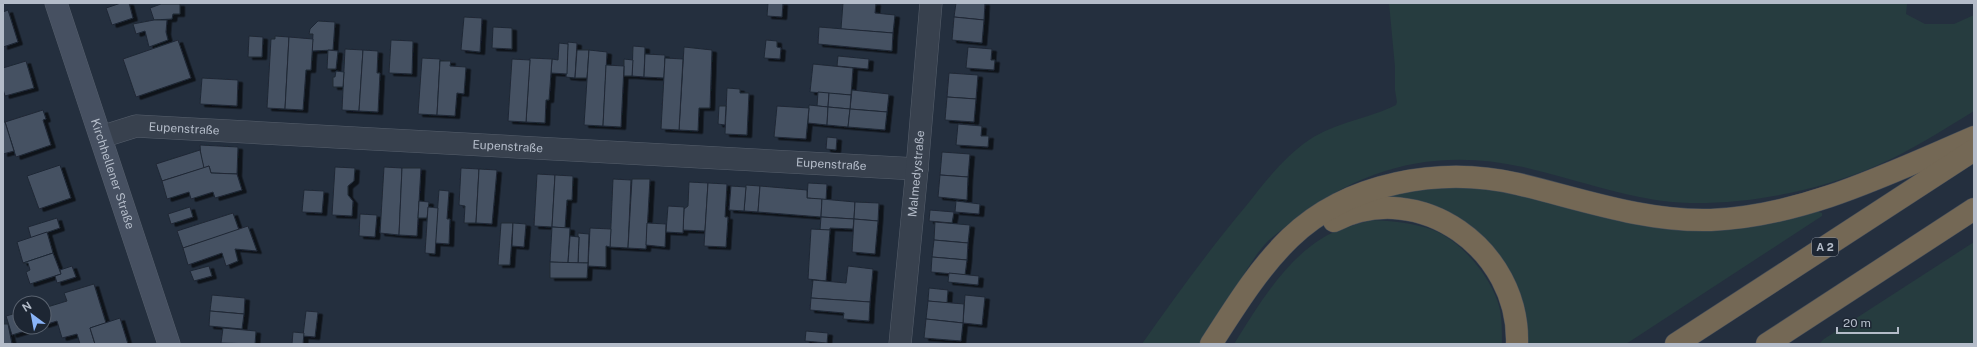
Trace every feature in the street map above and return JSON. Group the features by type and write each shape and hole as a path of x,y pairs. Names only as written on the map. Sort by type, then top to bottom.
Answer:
{"highway":[{"path":"1211,344 1252,282 1291,237 1317,216 1346,201 1360,194 1396,184 1439,177 1462,176 1490,179 1645,215 1681,219 1710,220 1778,211 1815,201 1872,180 1974,137"},
{"name":"A 2","path":"1676,344 1974,150"},
{"path":"1227,344 1274,273 1295,250 1312,235 1332,222 1355,213 1392,208 1406,209 1428,215 1451,225 1473,240 1499,273 1510,298 1515,311 1517,344"},
{"path":"1767,344 1974,210"}],"main road":[{"name":"Kirchhellener Straße","path":"56,3 169,344"}],"street":[{"name":"Malmedystraße","path":"900,344 931,3"},
{"name":"Eupenstraße","path":"100,137 136,126 917,169"}],"green space":[{"path":"1389,3 1906,3 1906,14 1925,24 1954,24 1974,15 1974,111 1903,153 1856,174 1834,182 1786,194 1738,201 1690,203 1649,199 1523,167 1492,162 1462,160 1432,161 1403,166 1375,174 1348,186 1322,201 1278,232 1268,241 1252,262 1202,344 1142,344 1219,240 1268,179 1291,154 1319,134 1396,105 1395,67"},
{"path":"1480,183 1614,215 1816,211 1822,213 1822,216 1626,344 1524,344 1503,267 1388,200 1387,193"},
{"path":"1372,220 1403,223 1433,230 1444,235 1465,252 1484,274 1497,298 1501,314 1502,344 1234,344 1272,286 1307,249 1333,233"},
{"path":"1974,242 1974,344 1819,344 1824,339"}],"building":[{"path":"121,3 129,3 133,18 112,25 106,8"},
{"path":"768,3 783,3 782,17 767,16"},
{"path":"843,3 876,3 875,13 895,15 893,33 841,29"},
{"path":"956,3 985,3 984,20 954,17"},
{"path":"161,4 180,4 180,14 173,14 172,19 154,20 150,8"},
{"path":"8,10 18,42 3,47 3,12"},
{"path":"464,17 482,18 480,52 461,50"},
{"path":"954,17 984,20 982,43 952,40"},
{"path":"154,20 167,20 166,32 168,40 149,47 145,31 136,34 133,24"},
{"path":"318,21 335,22 333,50 312,51 313,34 309,34 310,29"},
{"path":"493,27 512,28 512,49 492,48"},
{"path":"819,27 893,33 892,51 818,44"},
{"path":"249,36 263,37 262,57 248,57"},
{"path":"275,36 289,37 285,109 267,108 271,39 275,39"},
{"path":"289,37 313,39 311,70 306,70 303,110 285,109"},
{"path":"178,40 191,78 136,97 123,59"},
{"path":"391,40 413,41 412,74 389,73"},
{"path":"766,40 777,41 777,47 781,48 780,59 764,58"},
{"path":"568,42 577,43 575,78 566,77"},
{"path":"559,43 568,44 567,74 551,73 552,59 558,60"},
{"path":"633,46 645,47 644,77 632,76"},
{"path":"684,47 712,50 710,108 699,108 698,131 679,130"},
{"path":"968,47 992,49 991,60 995,60 994,70 966,68"},
{"path":"345,49 363,50 359,111 342,110"},
{"path":"328,50 338,51 336,69 327,69"},
{"path":"363,50 378,51 377,73 380,73 378,112 359,111"},
{"path":"577,50 589,50 587,78 575,78"},
{"path":"589,50 607,52 603,126 584,125"},
{"path":"645,54 665,55 664,78 644,77"},
{"path":"838,56 869,59 868,69 837,66"},
{"path":"422,58 440,59 437,115 418,114"},
{"path":"530,58 552,59 549,100 546,100 545,123 526,122"},
{"path":"665,58 683,59 679,130 661,129"},
{"path":"512,59 530,60 526,122 508,121"},
{"path":"624,59 633,60 632,76 624,76"},
{"path":"26,61 34,88 5,96 3,89 3,68"},
{"path":"440,61 451,61 450,66 466,67 464,94 457,93 455,116 437,115"},
{"path":"813,64 853,68 851,95 810,92"},
{"path":"606,65 624,66 621,127 603,126"},
{"path":"336,71 344,72 343,87 333,87 333,77 335,77"},
{"path":"949,73 978,75 976,99 947,97"},
{"path":"202,78 238,80 237,106 200,104"},
{"path":"727,88 740,89 740,93 749,93 747,135 725,134"},
{"path":"852,90 889,94 887,112 850,109"},
{"path":"818,92 829,93 828,107 817,106"},
{"path":"829,93 851,95 850,109 828,107"},
{"path":"947,97 976,99 974,122 945,120"},
{"path":"809,105 828,107 827,125 808,123"},
{"path":"719,106 726,106 725,125 718,124"},
{"path":"777,106 809,108 806,139 774,137"},
{"path":"828,107 850,109 848,127 827,125"},
{"path":"850,109 887,112 885,130 848,127"},
{"path":"43,110 46,119 43,120 51,145 16,157 5,122"},
{"path":"3,122 5,122 14,151 3,154"},
{"path":"958,124 982,126 981,136 989,136 988,147 956,145"},
{"path":"827,137 837,138 836,150 826,149"},
{"path":"200,145 238,147 237,174 211,173 209,166 204,168 201,158"},
{"path":"200,150 204,168 162,181 156,164"},
{"path":"942,152 970,154 968,177 940,175"},
{"path":"60,165 71,198 39,209 27,176"},
{"path":"209,166 211,173 237,174 242,190 215,198 213,192 191,199 189,192 167,199 162,181"},
{"path":"335,167 355,168 354,181 348,186 348,195 353,201 352,216 332,215"},
{"path":"384,167 402,168 399,235 380,233"},
{"path":"402,168 421,168 417,236 399,235"},
{"path":"461,168 479,169 476,223 464,223 465,206 459,205"},
{"path":"479,169 497,170 492,224 476,223"},
{"path":"537,174 555,175 552,227 534,226"},
{"path":"555,175 573,176 572,200 567,200 565,228 552,227"},
{"path":"940,175 968,177 967,200 938,197"},
{"path":"613,179 631,180 628,248 610,247"},
{"path":"632,179 650,179 646,249 628,248"},
{"path":"689,182 708,183 705,231 683,230 684,209 688,206"},
{"path":"708,183 727,184 725,217 728,217 726,247 704,246"},
{"path":"808,183 827,184 826,200 807,198"},
{"path":"746,185 760,186 758,212 744,211"},
{"path":"731,186 746,187 744,211 729,210"},
{"path":"760,186 807,190 807,198 822,199 821,217 758,212"},
{"path":"304,190 324,191 322,213 302,212"},
{"path":"439,190 449,191 447,219 450,219 449,244 435,243"},
{"path":"822,199 855,202 854,219 821,217"},
{"path":"419,201 429,202 427,218 418,218"},
{"path":"956,201 980,204 979,214 955,212"},
{"path":"855,202 879,203 878,221 854,219"},
{"path":"668,206 684,207 683,233 666,232"},
{"path":"190,207 193,217 171,224 168,214"},
{"path":"428,207 438,208 435,254 425,253"},
{"path":"930,210 954,212 952,223 929,221"},
{"path":"233,213 239,230 183,248 177,231"},
{"path":"360,214 377,215 375,237 359,236"},
{"path":"821,217 854,219 853,229 830,228 830,230 820,230"},
{"path":"57,218 60,228 31,238 28,227"},
{"path":"854,219 878,221 875,254 852,252"},
{"path":"935,222 970,225 968,243 934,240"},
{"path":"501,223 513,223 510,265 498,265"},
{"path":"513,223 526,224 524,247 512,246"},
{"path":"647,223 666,224 665,247 646,245"},
{"path":"248,226 257,251 235,249 238,261 226,266 222,253 188,265 183,248"},
{"path":"552,227 570,228 568,263 550,262"},
{"path":"590,228 611,229 610,247 606,246 606,267 588,266"},
{"path":"811,229 830,230 826,281 808,279"},
{"path":"47,232 53,253 23,263 17,242"},
{"path":"578,233 589,234 588,263 578,263"},
{"path":"570,236 579,237 578,263 568,263"},
{"path":"934,240 968,243 967,260 932,257"},
{"path":"53,253 61,274 30,284 26,272 30,270 28,263 23,263"},
{"path":"932,257 967,260 965,275 931,272"},
{"path":"550,262 588,263 587,278 550,278"},
{"path":"72,266 76,277 57,283 55,276 61,274 60,270"},
{"path":"209,266 212,276 194,281 190,271"},
{"path":"848,266 873,269 870,302 811,298 813,280 846,283"},
{"path":"949,273 979,276 978,285 948,282"},
{"path":"94,284 106,323 90,328 95,344 80,344 77,334 62,338 57,321 52,323 52,306 67,301 64,293"},
{"path":"929,288 948,290 947,303 928,301"},
{"path":"212,295 245,298 244,314 210,311"},
{"path":"965,295 985,297 982,325 963,323"},
{"path":"811,298 870,302 869,321 843,319 844,313 810,310"},
{"path":"928,301 964,304 963,323 926,319"},
{"path":"210,311 244,314 242,329 209,326"},
{"path":"306,311 318,312 315,337 303,336"},
{"path":"12,314 12,335 6,316"},
{"path":"120,318 128,344 95,344 90,328"},
{"path":"926,319 963,323 961,341 924,338"},
{"path":"3,324 8,324 12,344 3,344"},
{"path":"223,328 256,331 255,344 221,343"},
{"path":"806,331 828,333 827,343 805,341"},
{"path":"293,332 304,333 303,344 292,344"}]}
